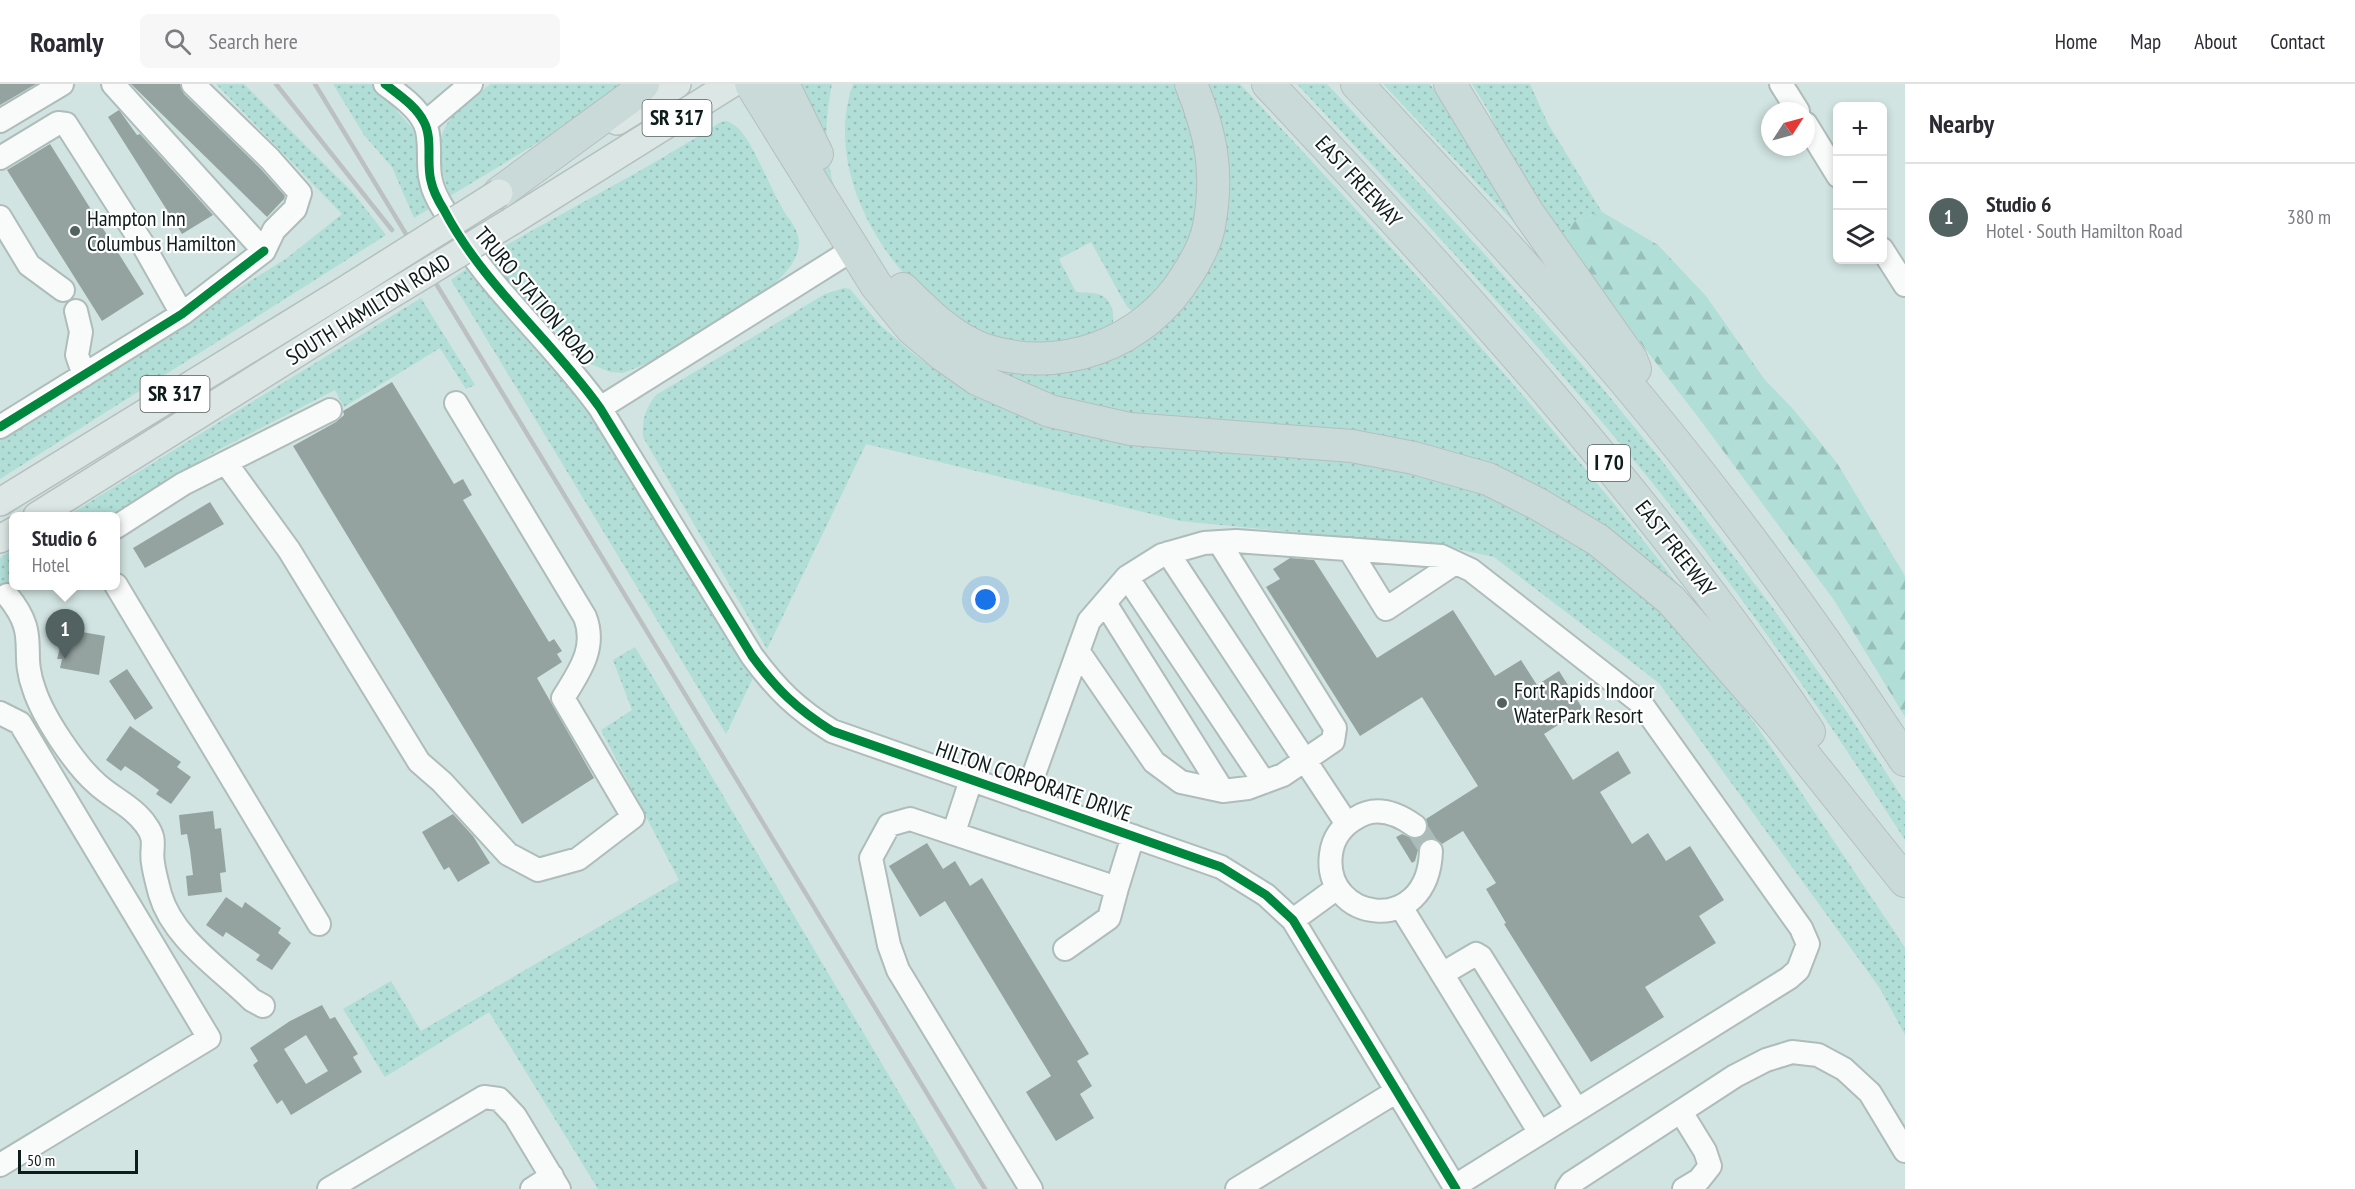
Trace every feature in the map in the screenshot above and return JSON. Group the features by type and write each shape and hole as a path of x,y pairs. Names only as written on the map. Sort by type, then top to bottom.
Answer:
{"highway":[{"path":"499,193 633,95 643,84"},
{"path":"751,84 852,250 912,329 977,379 1050,411 1130,429 1352,446 1414,458 1488,479 1538,504 1598,540 1671,600 1778,722 1905,880"},
{"path":"783,84 848,212 896,283 929,315 981,349 1044,360 1080,355 1116,342 1148,320 1174,296 1195,262 1209,227 1213,150 1191,84"},
{"name":"EAST FREEWAY","path":"1269,84 1528,367 1644,506 1770,674 1905,880"},
{"path":"1357,84 1523,264 1654,417 1770,566 1905,760"},
{"path":"1449,84 1528,213 1631,359 1654,417"}],"main road":[{"name":"SOUTH HAMILTON ROAD","path":"0,502 677,84"},
{"name":"SOUTH HAMILTON ROAD","path":"43,512 731,84"}],"street":[{"path":"0,121 62,84"},
{"path":"113,84 264,251"},
{"path":"2,420 84,375 182,314 264,251 274,230 296,209 300,193 270,159 193,84"},
{"path":"385,84 410,103 425,123 471,84"},
{"path":"1781,84 1792,102"},
{"path":"0,158 58,123 66,123 142,243 182,314"},
{"name":"TRURO STATION ROAD","path":"425,123 430,180 443,210 479,266 579,378 600,408"},
{"path":"1815,139 1833,168"},
{"path":"0,217 29,265 63,291"},
{"path":"600,408 852,250"},
{"path":"1893,255 1905,285"},
{"path":"76,311 81,333 76,355 84,375"},
{"path":"226,463 289,550 419,762 442,782 508,854 538,870 578,859 633,817 563,698 588,658 589,629 585,617 456,403"},
{"name":"HILTON CORPORATE DRIVE","path":"600,408 752,656 774,687 799,710 832,731 1228,871 1266,895 1293,920 1455,1188"},
{"path":"120,524 183,484 330,410"},
{"path":"1078,651 1154,762 1181,782 1223,790 1248,788 1282,775 1333,741 1335,728 1219,542"},
{"path":"1025,799 1089,621 1127,577 1168,554 1204,543 1349,549 1441,556 1471,570 1641,703 1801,928 1808,944 1798,970 1789,978 1455,1188"},
{"path":"1349,549 1386,609 1455,563"},
{"path":"1168,554 1347,824"},
{"path":"1127,577 1264,782"},
{"path":"119,590 319,924"},
{"path":"10,593 25,620 34,689 74,759 96,784 140,817 147,826 154,843 152,862 160,895 173,920 194,947 252,1000 263,1006"},
{"path":"1105,603 1223,790"},
{"path":"0,713 20,723 209,1038 0,1166"},
{"path":"954,832 971,780"},
{"path":"1415,826 1401,816 1387,812 1372,812 1347,824 1332,847 1330,861 1338,888 1347,899 1366,909 1387,911 1401,907 1423,888 1428,875 1431,851"},
{"path":"1031,1189 898,970 889,945 871,858 889,825 910,819 1117,888"},
{"path":"1065,949 1109,918 1133,836"},
{"path":"1293,920 1338,888"},
{"path":"1401,907 1540,1133"},
{"path":"1442,974 1470,956 1476,954 1481,957 1577,1110"},
{"path":"1567,1189 1571,1183 1766,1060 1792,1052 1818,1055 1844,1069 1870,1093 1905,1151"},
{"path":"1251,1185 1397,1091"},
{"path":"328,1189 484,1097 499,1099 515,1116 555,1183 532,1189"},
{"path":"1681,1112 1705,1151 1710,1166 1699,1180 1684,1189"}],"green space":[{"path":"216,84 244,84 354,194 386,235 0,479 0,439 287,258 342,214"},
{"path":"333,84 373,84 413,129 432,207 414,218 392,167 364,135"},
{"path":"491,84 629,84 615,96 450,196 440,158 440,143 444,131 450,119 460,108"},
{"path":"774,84 832,84 827,116 827,145 839,205"},
{"path":"853,84 1180,84 1204,181 1186,257 1138,315 1127,307 1091,242 1059,259 1076,292 1098,294 1109,302 1113,312 1113,324 1109,333 1041,347 1023,347 979,334 967,328 939,308 912,283 889,254 869,222 855,189 846,154 846,118"},
{"path":"1200,84 1240,84 1467,332 1577,459 1682,590 1546,496 1156,424 1007,383 930,327 1047,367 1203,266"},
{"path":"1297,84 1327,84 1480,249 1599,384 1662,461 1772,607 1847,712 1905,802 1905,840 1770,639 1661,494 1584,400 1422,218"},
{"path":"1383,84 1430,84 1492,174 1528,237"},
{"path":"1472,84 1530,84 1548,124 1602,212 1576,220 1567,230 1568,249 1503,146 1489,112"},
{"path":"727,121 738,128 745,137 796,231 799,242 793,263 767,290 650,362 623,373 610,372 586,362 486,257 721,122"},
{"path":"1602,212 1658,245 1706,296 1765,380 1793,409 1837,463 1905,576 1905,717 1834,600 1695,413 1568,249 1567,230 1576,220"},
{"path":"469,267 490,295 562,370 753,678 726,734 451,280"},
{"path":"844,288 850,289 880,325 915,355 949,380 1011,412 1082,435 1125,443 1357,459 1482,492 1585,547 1672,621 1712,667 1758,728 1896,934 1905,948 1905,1035 1879,987 1659,683 1494,557 1448,547 1180,521 866,444 767,649 643,437 644,420 649,405 656,395 825,294"},
{"path":"421,298 475,385 466,389 440,348 344,407 335,390 216,451 120,512 73,512"},
{"path":"9,552 9,583 0,589 0,558"},
{"path":"635,647 956,1189 598,1189 489,1012 385,1077 343,1009 391,981 421,1031 679,880 601,730 632,710 613,660"}],"building":[{"path":"0,84 36,84 0,105"},
{"path":"131,84 180,84 184,94 260,168 285,196 284,199 267,217"},
{"path":"119,110 137,135 140,134 213,215 182,234 108,117"},
{"name":"Hampton Inn Columbus Hamilton","path":"50,144 144,294 102,321 7,170"},
{"path":"392,382 454,484 463,479 472,495 463,500 549,642 554,639 562,651 557,654 562,662 537,678 594,778 522,824 293,446 336,422 344,415 343,411"},
{"path":"210,502 224,524 145,568 133,548"},
{"path":"1290,558 1314,560 1377,658 1453,610 1495,676 1521,660 1537,685 1559,671 1583,709 1544,734 1573,780 1618,751 1631,773 1600,792 1632,844 1648,833 1666,861 1690,846 1724,900 1699,916 1716,943 1645,987 1664,1017 1591,1062 1504,924 1506,923 1486,889 1496,883 1463,831 1442,844 1434,838 1426,838 1420,843 1415,861 1412,863 1396,837 1402,834 1414,839 1421,838 1428,827 1426,819 1478,786 1422,697 1360,736 1266,587 1280,579 1273,569"},
{"path":"65,629 105,636 99,675 60,668 62,659 57,659"},
{"path":"127,669 153,708 135,720 109,681"},
{"path":"130,726 181,762 177,767 191,777 171,804 156,794 159,790 137,774 125,766 121,771 106,760"},
{"path":"213,811 215,829 221,828 226,872 220,873 222,892 188,896 186,876 193,875 187,834 181,835 179,815"},
{"path":"453,814 473,836 490,863 458,882 449,867 444,870 422,832"},
{"path":"927,843 943,869 955,861 970,886 982,878 1089,1054 1077,1061 1092,1086 1080,1094 1094,1118 1056,1141 1026,1092 1051,1076 945,901 920,917 889,866"},
{"path":"226,897 242,908 245,902 281,928 278,933 291,943 272,970 256,960 260,955 226,932 223,937 206,925"},
{"path":"322,1005 330,1019 335,1017 358,1054 353,1057 362,1072 291,1115 282,1100 277,1104 253,1065 258,1061 250,1048 290,1021","holes":["306,1035 328,1071 306,1084 284,1049"]}],"tunnel":[{"path":"1415,826 1431,851"}],"railway":[{"path":"276,84 392,230"},
{"path":"315,84 985,1189"}],"cycle path":[{"path":"385,84 412,106 424,122 428,136 432,185 438,200 460,237 478,263 600,408 752,656 779,689 808,715 832,731 1221,867 1266,895 1293,920 1456,1189"},
{"path":"0,427 182,314 264,251"}],"place":[{"name":"Hampton Inn Columbus Hamilton","path":"75,231"},
{"name":"Studio 6","path":"65,659"},
{"name":"Fort Rapids Indoor WaterPark Resort","path":"1502,703"}]}
